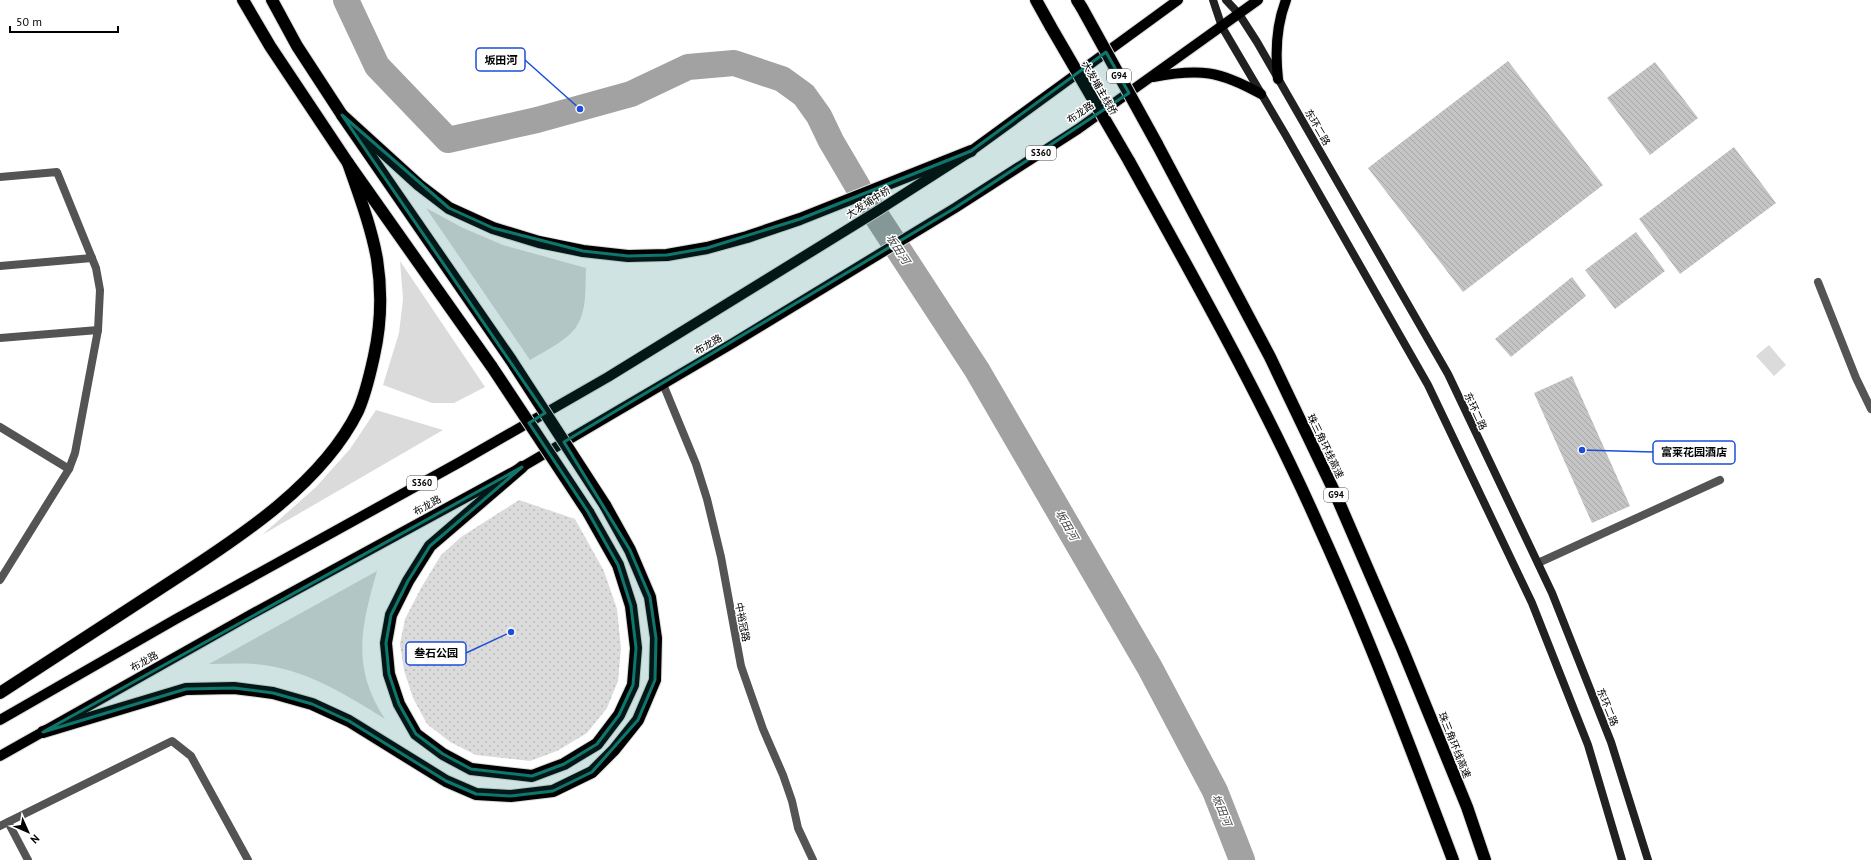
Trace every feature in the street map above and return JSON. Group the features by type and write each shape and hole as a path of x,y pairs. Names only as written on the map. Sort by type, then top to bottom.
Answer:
{"highway":[{"path":"243,0 270,46 348,163 492,367 588,512 618,565 631,606 636,648 633,685 619,715 597,744 564,764 532,776 471,769 443,754 416,734 399,704 389,674 386,643 391,615 408,581 430,546 522,467"},
{"path":"43,732 186,689 234,688 273,692 312,704 349,721 446,781 476,794 512,796 554,791 592,772 614,750 638,720 655,680 656,638 650,597 630,550 605,505 511,360 342,115 297,46 272,0"},
{"name":"大发埔主线桥","path":"1036,0 1129,161 1242,366 1320,529 1397,713 1453,860"},
{"name":"珠三角环线高速","path":"1079,3 1157,144 1270,357 1335,493 1402,648 1461,792 1485,860"},
{"path":"342,115 419,185 449,208 493,228 539,242 583,251 628,256 667,255 707,248 747,237 800,219 971,151"},
{"path":"0,692 233,541 279,506 314,470 340,440 358,410 369,379 378,336 380,297 377,260 367,217 348,163"}],"main road":[{"name":"S360","path":"971,151 1178,0"},
{"path":"1213,0 1222,27 1428,385 1532,603 1588,745 1622,860"},
{"name":"东环二路","path":"1226,0 1239,14 1278,79 1448,374 1552,593 1611,742 1648,860"},
{"name":"布龙路","path":"0,756 250,615 522,467 930,224 1078,129 1258,0"},
{"path":"1278,79 1276,56 1277,32 1286,0"},
{"path":"1150,78 1194,71 1216,73 1238,81 1261,94"},
{"name":"大发埔中桥","path":"838,235 971,151"},
{"name":"布龙路","path":"0,720 176,619 460,462 608,377 838,235"}],"street":[{"path":"0,177 57,172 96,268 100,290 98,330 75,453 69,469 0,580"},
{"path":"0,266 92,258"},
{"path":"1818,282 1864,396 1871,409"},
{"path":"0,338 98,330"},
{"name":"中裕冠路","path":"663,384 696,464 707,499 721,557 741,666 763,729 783,775 792,801 798,828 813,860"},
{"path":"0,427 69,469"},
{"path":"1538,563 1720,480"},
{"path":"0,826 172,741 191,756 248,860"},
{"path":"8,822 28,860"}],"highlighted area":[{"path":"1106,52 1129,93 955,208 564,442 630,550 650,597 656,638 655,680 638,720 592,772 553,791 511,796 476,794 446,781 349,721 312,704 273,693 234,688 186,689 43,732 522,467 430,546 408,581 391,615 386,643 389,674 399,704 416,734 443,754 471,769 532,776 564,764 597,744 619,715 633,685 636,648 631,606 618,565 588,512 529,423 545,413 342,115 449,208 493,228 583,251 628,256 667,255 707,248 800,219 971,151"}],"shaded area":[{"path":"426,208 463,228 503,245 586,268 584,304 580,321 575,328 560,342 530,360"},
{"path":"400,261 485,387 454,403 432,403 383,385 399,333 403,299"},
{"path":"1769,345 1786,365 1774,376 1756,356"},
{"path":"376,410 443,430 262,535 316,487 350,449"},
{"path":"519,500 575,519 604,571 617,609 621,648 618,681 607,708 587,733 557,751 530,761 476,755 450,742 427,724 413,698 404,670 400,644 405,619 421,588 441,555 461,537"},
{"path":"377,571 367,610 362,646 363,664 367,682 374,700 385,719 355,700 323,684 290,671 273,666 255,664 209,664"}],"building":[{"path":"1508,61 1603,185 1463,292 1368,168"},
{"path":"1655,62 1698,118 1650,155 1607,98"},
{"path":"1734,147 1776,203 1680,274 1639,219"},
{"path":"1636,232 1665,271 1615,309 1585,270"},
{"path":"1572,277 1586,296 1511,357 1495,339"},
{"path":"1572,376 1630,506 1592,523 1534,393"}],"waterway":[{"name":"坂田河","path":"346,0 377,66 448,140 537,120 631,94 688,67 734,63 782,79 804,95 819,116 831,141 858,187"},
{"name":"坂田河","path":"868,203 977,370 1150,668 1215,791 1242,860"}],"place":[{"name":"坂田河","path":"580,109"},
{"name":"富莱花园酒店","path":"1582,450"},
{"name":"叁石公园","path":"511,632"}]}
